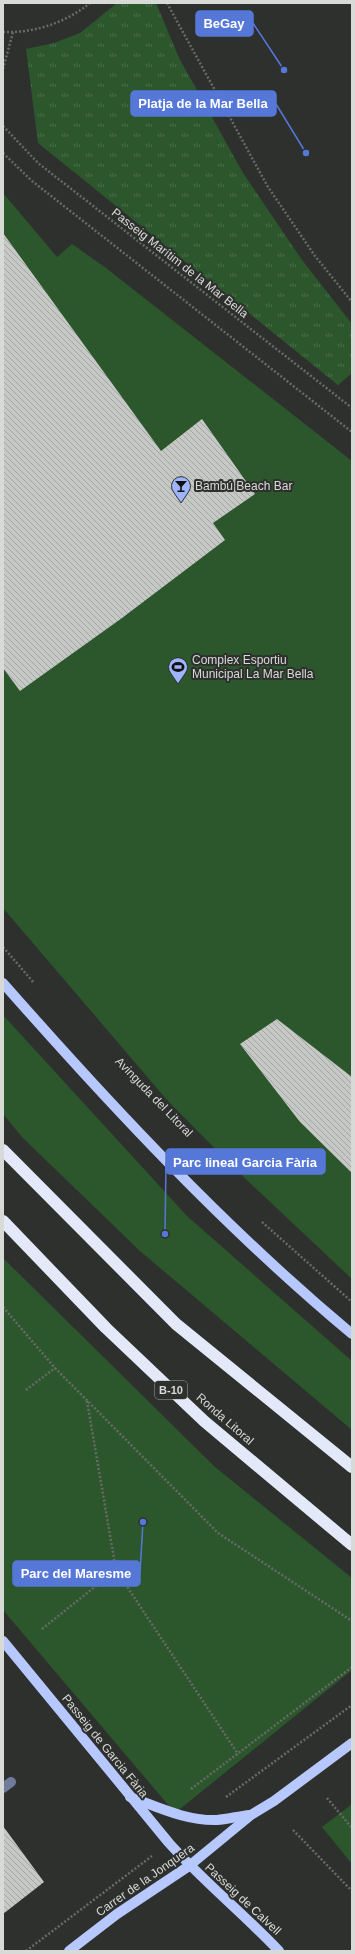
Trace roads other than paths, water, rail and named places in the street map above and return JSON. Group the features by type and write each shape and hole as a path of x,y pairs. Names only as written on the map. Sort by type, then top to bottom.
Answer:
{"highway":[{"path":"3,1150 176,1324 352,1467"},
{"name":"Ronda Litoral","path":"3,1221 106,1328 198,1415 352,1545"}],"main road":[{"path":"3,983 93,1086 167,1162 283,1274 352,1334"},
{"name":"Passeig de Garcia Fària","path":"3,1641 129,1796 189,1866"},
{"name":"Carrer de la Jonquera","path":"69,1951 117,1914 189,1866 251,1815 274,1801 352,1743"},
{"path":"129,1796 170,1812 196,1818 217,1820 251,1815"},
{"name":"Passeig de Calvell","path":"189,1866 254,1925 279,1951"}],"place":[{"name":"BeGay","path":"284,70"},
{"name":"Platja de la Mar Bella","path":"306,153"},
{"name":"Bambú Beach Bar","path":"181,503"},
{"name":"Complex Esportiu Municipal La Mar Bella","path":"178,684"},
{"name":"Parc lineal Garcia Fària","path":"165,1234"},
{"name":"Parc del Maresme","path":"143,1522"}]}
